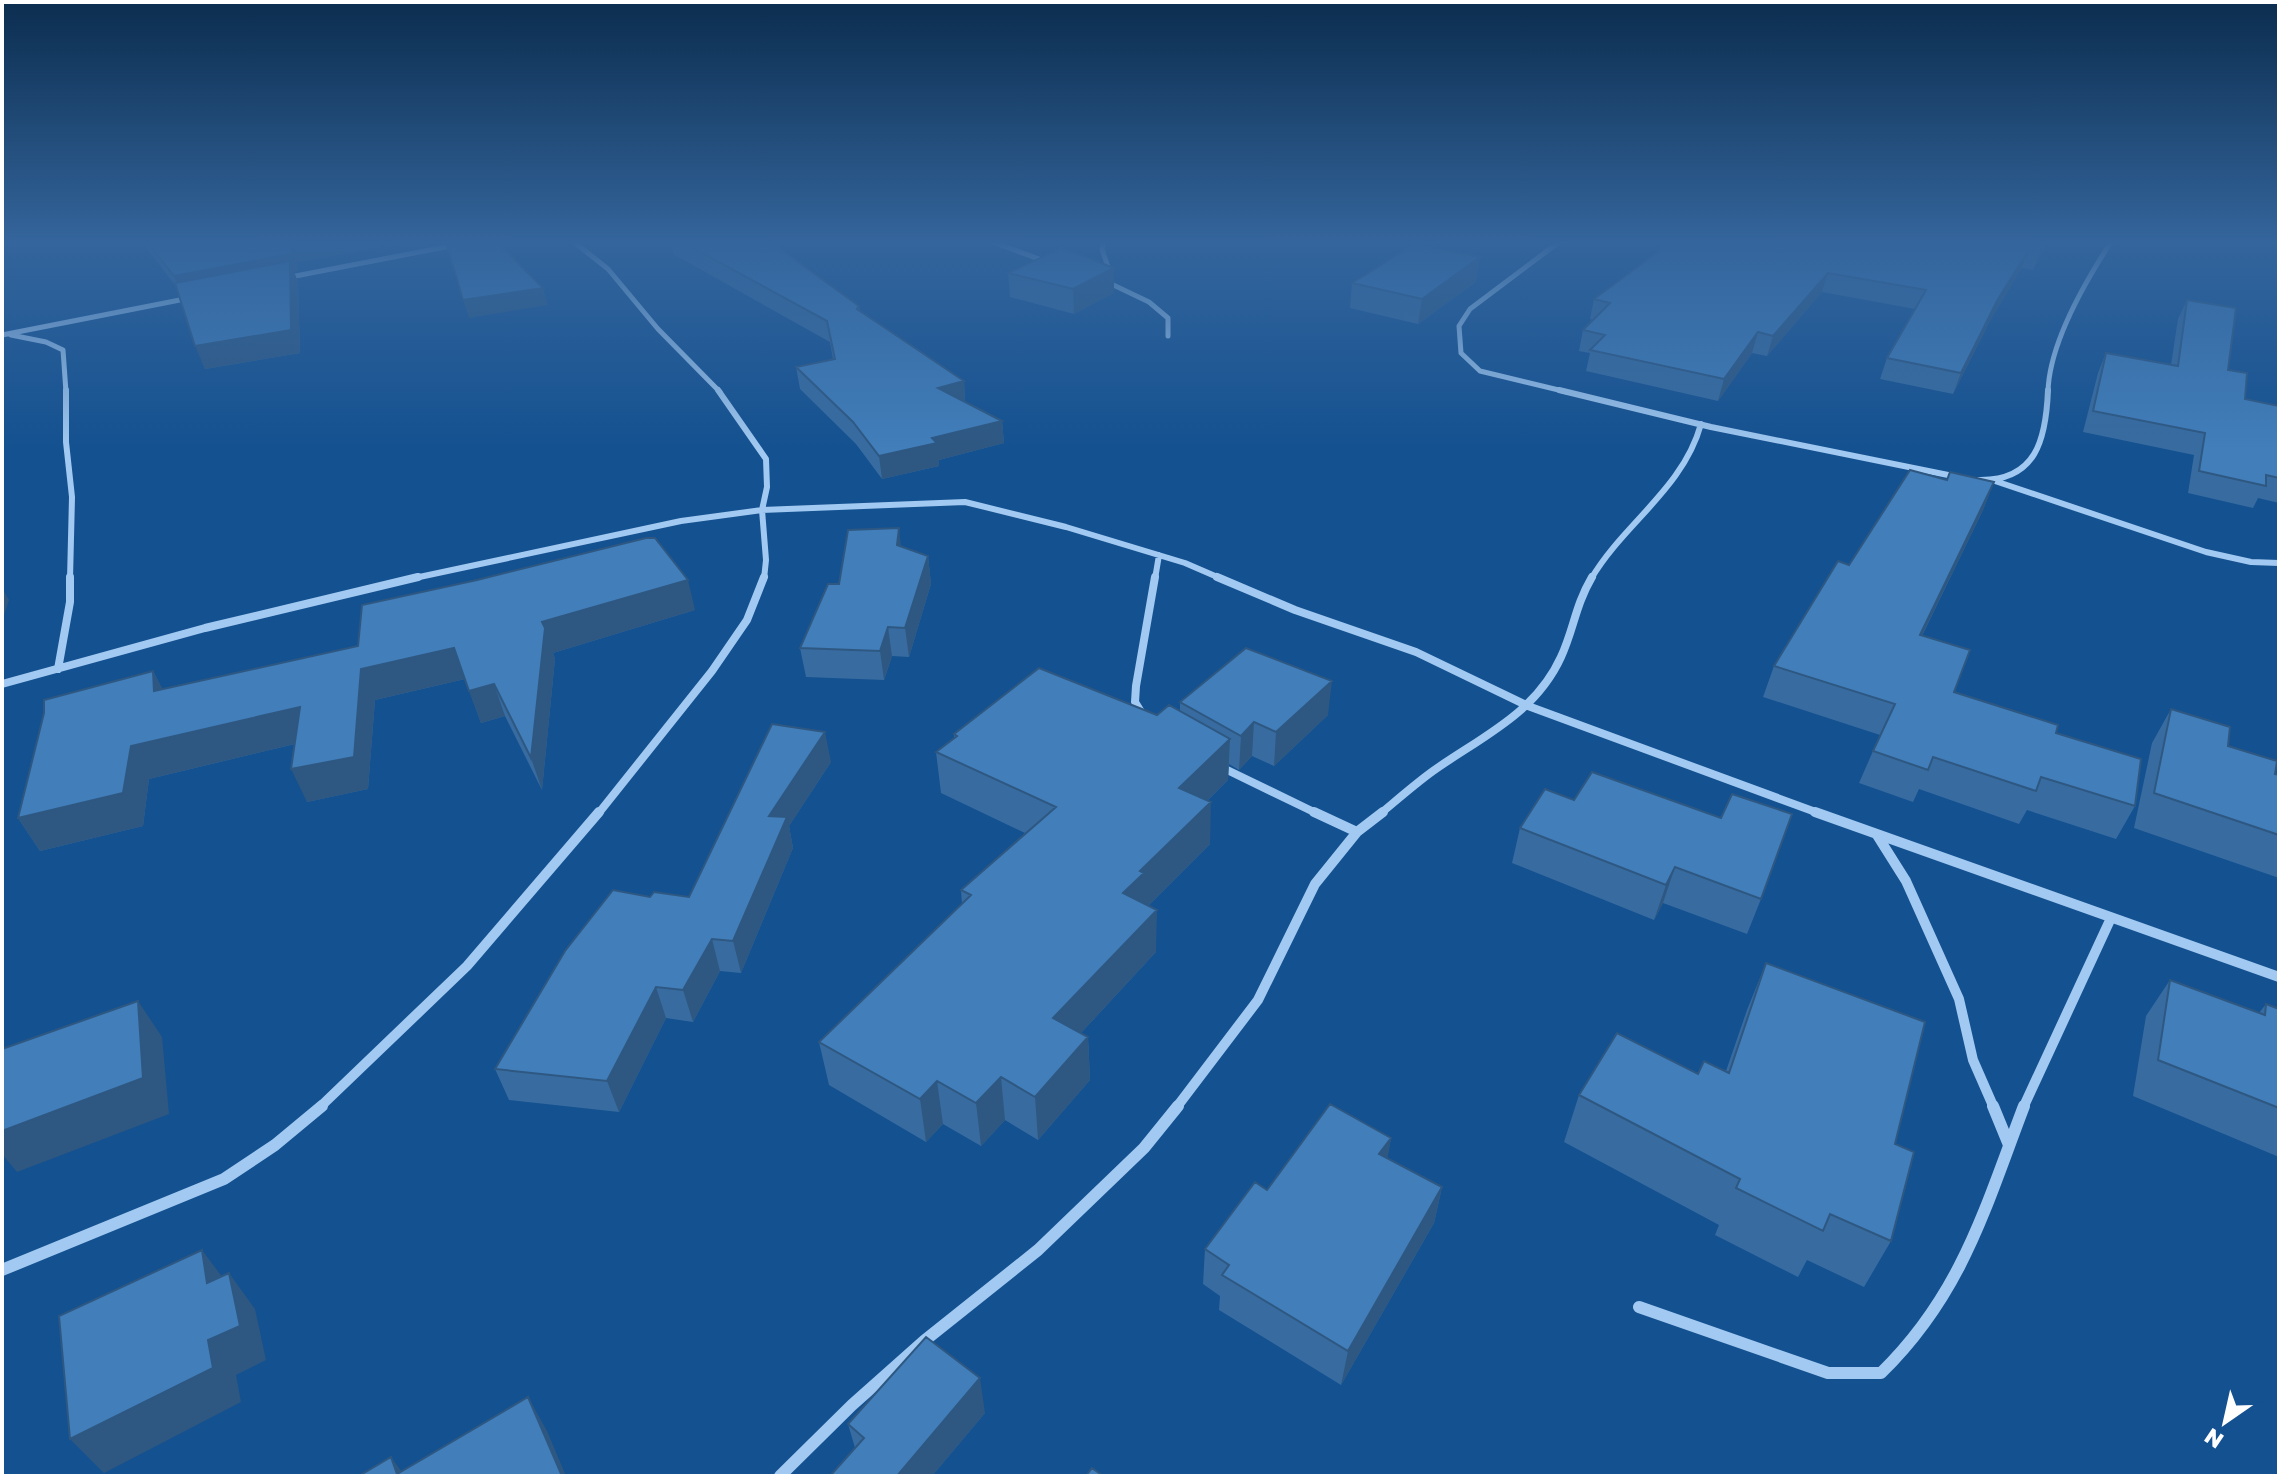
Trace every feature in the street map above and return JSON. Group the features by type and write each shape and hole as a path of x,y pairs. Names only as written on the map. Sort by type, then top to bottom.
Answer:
{"street":[{"path":"4,335 123,311"},
{"path":"2,1270 224,1179 275,1145 389,1045 467,966 628,778 712,671 747,620 764,579 766,533 762,510 767,487 766,459 726,398 643,311"},
{"path":"1160,311 1168,318 1168,336"},
{"path":"1469,311 1459,326 1461,353 1480,371 1701,424 1928,472 1994,480 2206,552 2251,562 2279,563"},
{"path":"1994,480 2012,477 2033,461 2047,404 2052,358 2060,347 2074,311"},
{"path":"4,335 54,345 63,350 66,363 66,442 72,497 70,602 58,669"},
{"path":"780,1476 852,1405 924,1341 1038,1250 1144,1148 1212,1065 1258,1000 1315,884 1357,832 1433,771 1505,725 1528,706 1561,658 1578,601 1595,572 1678,475 1694,449 1701,424"},
{"path":"2,684 205,628 480,562 681,521 762,510 965,502 1159,555 1221,576 1335,626 1416,652 1528,706 2279,977"},
{"path":"1154,726 1135,702 1159,555"},
{"path":"1215,764 1357,832"},
{"path":"1876,834 1906,881 1959,999 1973,1060 2009,1145"},
{"path":"1639,1307 1828,1373 1881,1373 1908,1350 1954,1284 2036,1078 2111,918"}],"building":[{"path":"184,311 291,311 291,330 195,346"},
{"path":"809,311 860,311 964,381 938,388 1002,421 932,438 937,443 879,456 853,422 796,367 835,359 827,321"},
{"path":"1602,311 1795,311 1773,336 1758,332 1724,379 1590,350 1605,335 1583,330"},
{"path":"1914,311 1992,311 1961,373 1887,358"},
{"path":"2186,311 2236,311 2228,370 2247,373 2245,399 2279,406 2279,478 2266,475 2266,486 2199,471 2205,433 2093,411 2106,353 2178,366"},
{"path":"1910,470 1947,480 1950,472 1994,482 1920,635 1970,650 1954,692 2058,725 2056,733 2141,759 2135,806 2041,777 2036,791 1933,757 1928,770 1873,751 1895,704 1774,666 1838,561 1849,565"},
{"path":"899,528 897,545 928,556 905,628 888,627 880,651 800,648 828,584 839,584 848,530"},
{"path":"655,538 688,580 542,622 545,628 531,758 494,684 469,691 454,648 361,669 354,757 291,769 300,707 131,746 123,793 18,818 44,713 44,700 153,671 154,691 358,646 362,605"},
{"path":"1246,648 1332,681 1276,732 1254,722 1241,736 1180,702"},
{"path":"1039,668 1157,715 1169,705 1230,739 1179,788 1211,802 1140,871 1144,873 1123,893 1157,910 1053,1018 1088,1037 1035,1097 1001,1077 976,1103 937,1081 920,1099 819,1042 971,895 961,890 1056,807 936,752 957,736 954,734"},
{"path":"2171,709 2230,727 2228,746 2277,761 2279,835 2154,793"},
{"path":"772,724 825,732 769,816 787,817 733,941 712,939 683,990 656,987 607,1081 495,1069 565,951 613,890 650,897 654,892 689,897"},
{"path":"1592,772 1721,818 1732,794 1792,814 1761,899 1675,867 1666,885 1520,828 1545,789 1574,800"},
{"path":"1766,963 1925,1022 1895,1144 1914,1152 1891,1241 1830,1214 1823,1231 1736,1188 1740,1179 1579,1095 1617,1033 1698,1074 1704,1061 1729,1073"},
{"path":"2170,980 2265,1015 2266,1004 2279,1009 2279,1108 2158,1060"},
{"path":"138,1001 143,1078 2,1131 2,1049"},
{"path":"1330,1104 1391,1138 1379,1154 1442,1187 1348,1351 1222,1275 1229,1265 1205,1249 1255,1182 1267,1190"},
{"path":"202,1250 207,1283 229,1273 240,1326 208,1340 213,1368 70,1439 59,1316"},
{"path":"926,1337 980,1378 897,1476 830,1476 864,1438 848,1424"},
{"path":"528,1397 562,1476 359,1476 391,1457 397,1474"},
{"path":"1092,1468 1103,1476 1086,1476"}]}
